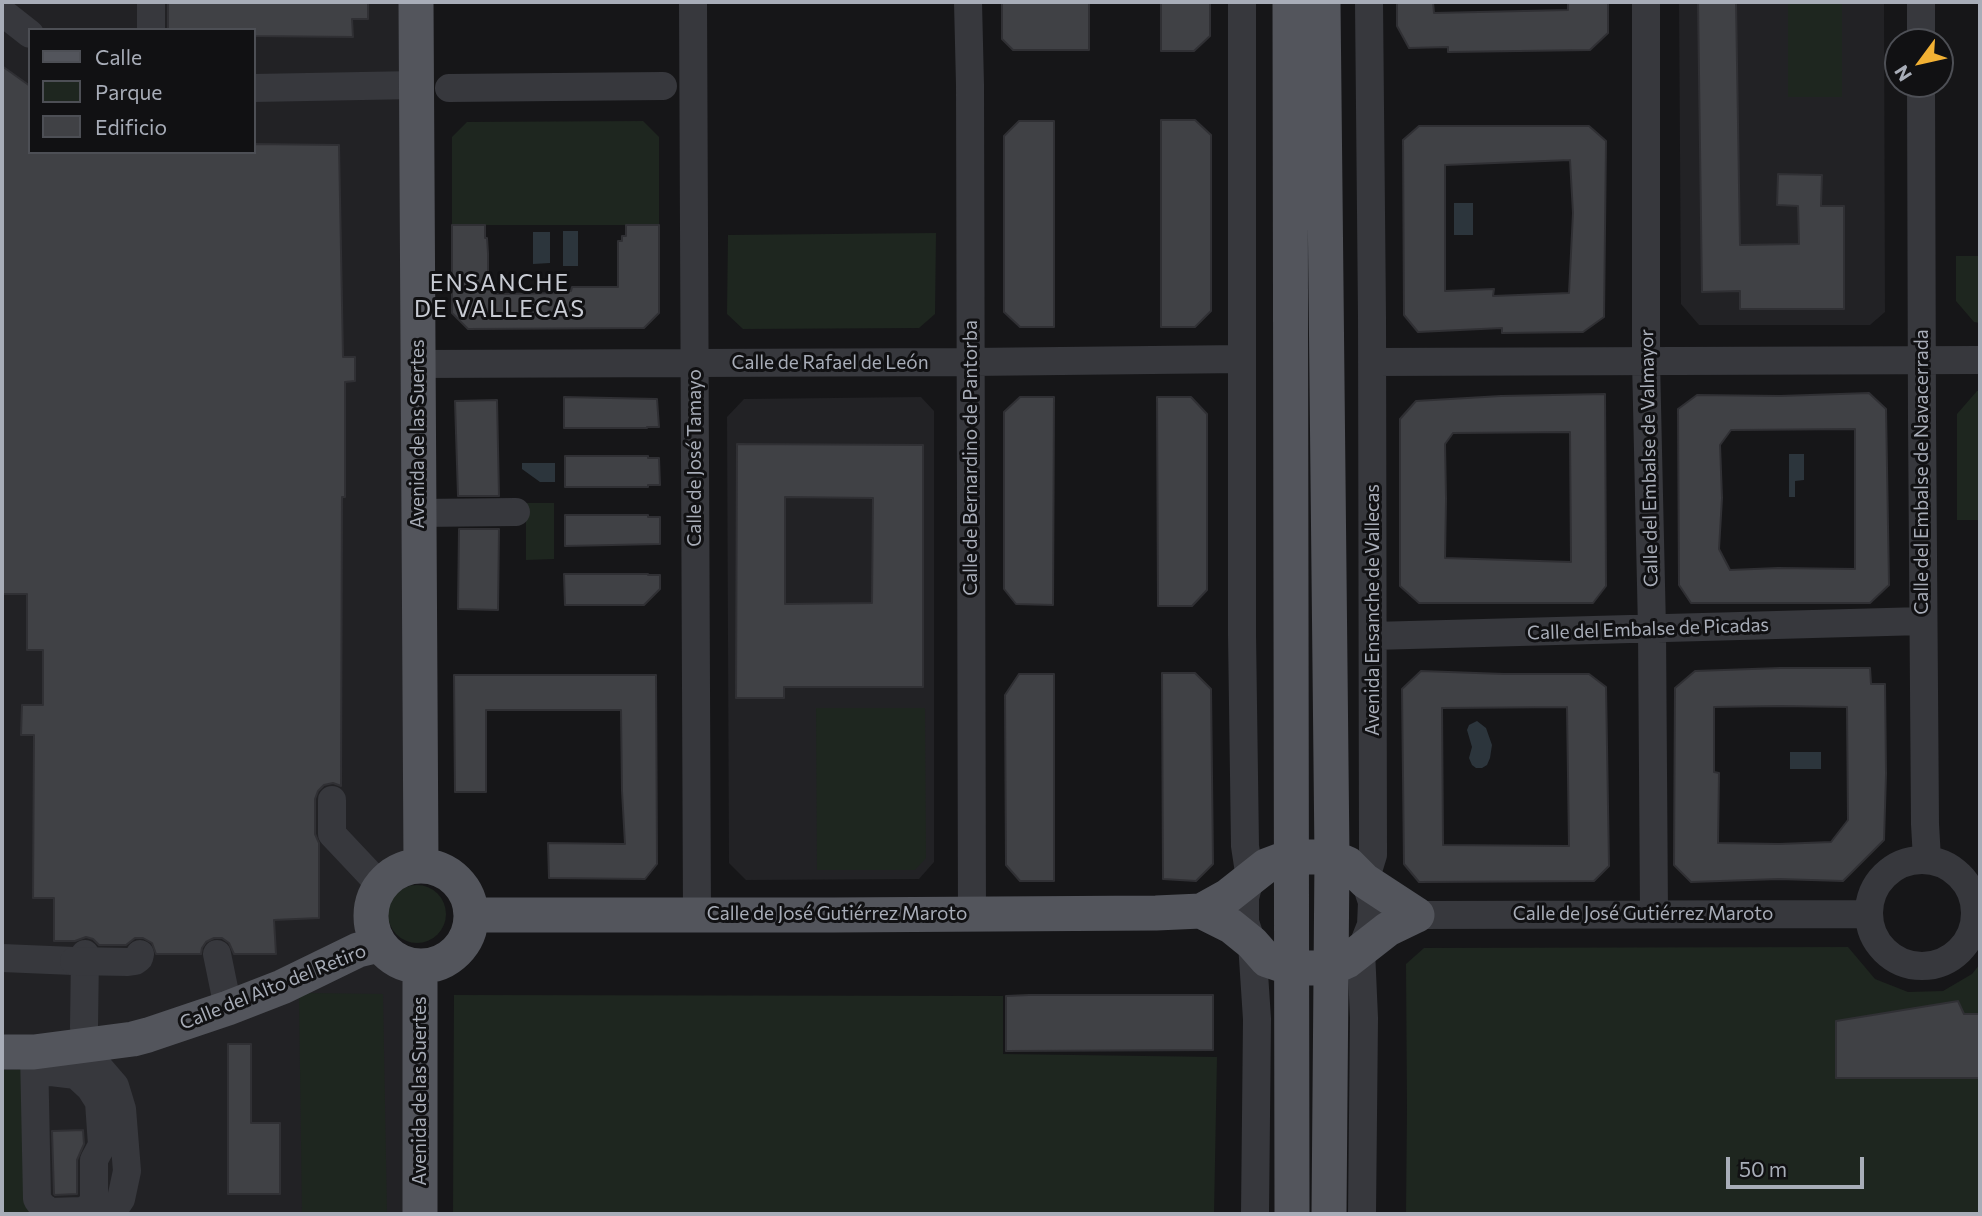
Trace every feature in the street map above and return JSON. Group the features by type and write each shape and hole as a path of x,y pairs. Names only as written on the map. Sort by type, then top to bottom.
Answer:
{"main road":[{"name":"Avenida de las Suertes","path":"416,2 432,87 418,364 421,865"},
{"path":"1290,2 1292,1214"},
{"name":"Avenida Ensanche de Vallecas","path":"1324,2 1332,857 1346,959 1329,1214"},
{"path":"1332,857 1348,864 1365,881 1417,915"},
{"name":"Calle de José Gutiérrez Maroto","path":"472,915 1201,911 1227,896 1266,866 1290,858 1332,857"},
{"path":"421,865 440,869 456,880 468,896 472,915 469,935 458,952 440,964 420,968 405,965 391,957 375,934 371,909 374,897 392,875 405,868 421,865"},
{"name":"Calle de José Gutiérrez Maroto","path":"1201,911 1231,926 1267,960 1290,968 1346,959 1388,929 1417,915"},
{"name":"Calle del Alto del Retiro","path":"46,1054 145,1016 225,993 375,934"},
{"name":"Calle del Alto del Retiro","path":"46,1054 133,1039 174,1027 282,987 358,950 375,934"},
{"name":"Avenida de las Suertes","path":"420,968 420,1214"},
{"name":"Calle del Alto del Retiro","path":"2,1035 59,1032 46,1054"}],"street":[{"path":"151,2 151,28"},
{"name":"Calle de José Tamayo","path":"693,2 697,915"},
{"name":"Calle de Bernardino de Pantorba","path":"968,2 972,914"},
{"path":"1242,2 1245,846 1250,879 1245,898 1245,922 1252,943 1257,1019 1255,1214"},
{"name":"Avenida Ensanche de Vallecas","path":"1362,1214 1364,1018 1346,959 1371,925 1372,902 1365,881 1373,855 1369,2"},
{"name":"Calle del Embalse de Valmayor","path":"1646,2 1646,360 1652,629 1654,914"},
{"path":"1921,2 1921,28"},
{"path":"2,12 28,32"},
{"path":"256,88 663,86"},
{"name":"Calle del Embalse de Navacerrada","path":"1921,98 1923,621 1927,859"},
{"name":"Calle de Rafael de León","path":"418,364 1242,359"},
{"path":"1372,362 1980,360"},
{"path":"418,513 516,512"},
{"name":"Calle del Embalse de Picadas","path":"1373,636 1923,621"},
{"path":"332,800 332,834 381,886"},
{"path":"1927,859 1944,864 1959,875 1978,907 1972,930 1960,950 1948,960 1918,966 1902,962 1878,943 1868,914 1871,896 1879,880 1892,868 1909,861 1927,859"},
{"name":"Calle de José Gutiérrez Maroto","path":"1417,915 1868,914"},
{"path":"2,958 80,957 128,962 135,961 140,954"},
{"path":"217,954 225,993"},
{"path":"46,1054 76,1075 90,1088 99,1102 102,1145 94,1160 94,1200 88,1209 81,1211 50,1212 37,1199 46,1054 80,957"},
{"path":"46,1054 53,1111"},
{"path":"46,1054 90,1057 115,1086 122,1110 127,1171 121,1199 111,1214"}],"shaded area":[{"path":"2,2 416,2 405,868 392,875 374,897 371,922 374,934 391,957 405,965 420,1214 2,1214"},
{"path":"1679,2 1884,2 1885,312 1870,325 1699,325 1681,304"},
{"path":"1454,203 1473,203 1473,235 1454,235"},
{"path":"563,231 578,231 578,266 563,266"},
{"path":"533,232 550,232 550,263 533,264"},
{"path":"921,397 934,411 934,862 919,879 746,880 729,863 727,417 744,399"},
{"path":"1789,454 1804,454 1804,480 1795,481 1795,497 1789,497"},
{"path":"522,463 555,463 555,482 540,482 522,469"},
{"path":"1477,721 1486,728 1492,745 1487,765 1482,768 1472,765 1469,758 1472,747 1467,730 1469,725"},
{"path":"1790,752 1821,752 1821,769 1790,769"}],"green space":[{"path":"1788,2 1842,2 1842,97 1788,97"},
{"path":"643,121 659,137 659,225 452,225 452,137 467,122"},
{"path":"936,233 935,314 919,328 743,329 727,314 728,235"},
{"path":"1956,256 1980,256 1980,323 1974,322 1956,301"},
{"path":"1977,391 1980,391 1980,520 1957,520 1957,414"},
{"path":"526,503 554,503 554,559 526,560"},
{"path":"816,708 925,708 926,858 915,870 817,870"},
{"path":"411,885 423,885 438,893 446,908 446,920 438,935 423,943 411,943 396,935 388,920 388,908 396,893"},
{"path":"1848,947 1875,979 1908,992 1943,991 1972,974 1980,964 1980,1214 1406,1214 1406,964 1424,948"},
{"path":"310,993 383,994 387,1214 302,1214 299,997"},
{"path":"454,995 1003,996 1003,1054 1217,1057 1214,1214 453,1214"},
{"path":"31,1069 30,1214 2,1214 2,1070"}],"building":[{"path":"168,2 368,2 368,19 352,19 353,37 256,36 256,28 168,28"},
{"path":"1002,2 1089,2 1089,50 1013,50 1002,39"},
{"path":"1161,2 1210,2 1210,36 1194,51 1161,51"},
{"path":"1397,2 1433,2 1434,13 1568,10 1568,2 1608,2 1608,33 1590,50 1448,52 1448,47 1409,48 1397,26"},
{"path":"1698,2 1736,2 1740,245 1799,244 1798,206 1777,205 1778,174 1822,175 1821,206 1844,206 1844,309 1740,309 1740,291 1702,292"},
{"path":"2,66 28,85 28,154 256,154 256,144 339,145 343,357 355,357 355,381 345,382 341,786 333,783 324,785 315,799 315,834 319,843 319,918 274,920 276,954 234,954 229,943 222,938 206,942 201,954 156,954 152,943 143,938 135,938 126,945 99,945 86,937 75,941 54,941 54,898 33,898 34,735 21,735 22,705 43,705 43,650 27,650 27,594 2,594"},
{"path":"1161,120 1195,120 1211,135 1211,311 1195,327 1161,327"},
{"path":"1019,121 1054,121 1054,327 1020,327 1004,312 1004,136"},
{"path":"1419,126 1589,126 1606,141 1604,317 1583,332 1502,333 1502,328 1418,332 1404,315 1403,140","holes":["1570,160 1573,213 1569,293 1493,296 1494,289 1445,291 1445,165"]},
{"path":"452,225 485,225 488,290 494,290 494,294 566,293 571,291 572,287 618,287 618,241 622,241 622,236 626,236 626,225 659,225 659,313 644,328 468,329 452,313"},
{"path":"1869,393 1886,409 1889,585 1870,603 1691,603 1679,585 1678,409 1697,395","holes":["1855,429 1855,569 1730,570 1719,549 1722,498 1720,445 1731,430"]},
{"path":"1605,394 1606,586 1593,603 1419,603 1400,586 1400,419 1416,401","holes":["1570,432 1571,562 1445,558 1445,444 1453,433"]},
{"path":"564,397 657,399 659,427 564,428"},
{"path":"1020,397 1054,397 1053,605 1016,604 1004,589 1004,412"},
{"path":"1157,397 1191,397 1207,414 1207,590 1192,606 1158,606"},
{"path":"497,400 499,496 458,496 455,401"},
{"path":"737,444 923,445 923,687 784,687 784,698 736,698","holes":["785,497 873,498 872,603 785,604"]},
{"path":"565,456 659,458 660,485 565,487"},
{"path":"565,515 660,517 660,544 565,546"},
{"path":"459,529 499,529 498,610 458,609"},
{"path":"564,574 660,575 660,589 644,605 565,605"},
{"path":"1870,668 1871,684 1885,684 1884,840 1843,881 1779,879 1691,882 1674,865 1675,688 1695,671","holes":["1714,707 1847,707 1848,820 1831,842 1718,843 1719,773 1714,772"]},
{"path":"1421,671 1589,674 1606,687 1609,866 1594,881 1419,882 1404,864 1402,689","holes":["1567,707 1569,846 1443,845 1442,708"]},
{"path":"1162,673 1195,673 1211,689 1213,864 1196,881 1163,879"},
{"path":"1019,674 1054,674 1054,881 1020,881 1006,865 1005,695"},
{"path":"454,675 656,675 657,864 645,879 549,878 548,843 625,844 621,710 486,710 486,792 455,792"},
{"path":"1213,995 1213,1050 1006,1051 1006,996"},
{"path":"1958,1001 1964,1014 1980,1014 1980,1078 1836,1078 1836,1021"},
{"path":"228,1044 251,1044 251,1123 280,1123 280,1194 228,1194"},
{"path":"83,1130 84,1144 77,1160 77,1194 55,1195 52,1131"}],"district":[{"name":"ENSANCHE DE VALLECAS","path":"500,296"}]}
